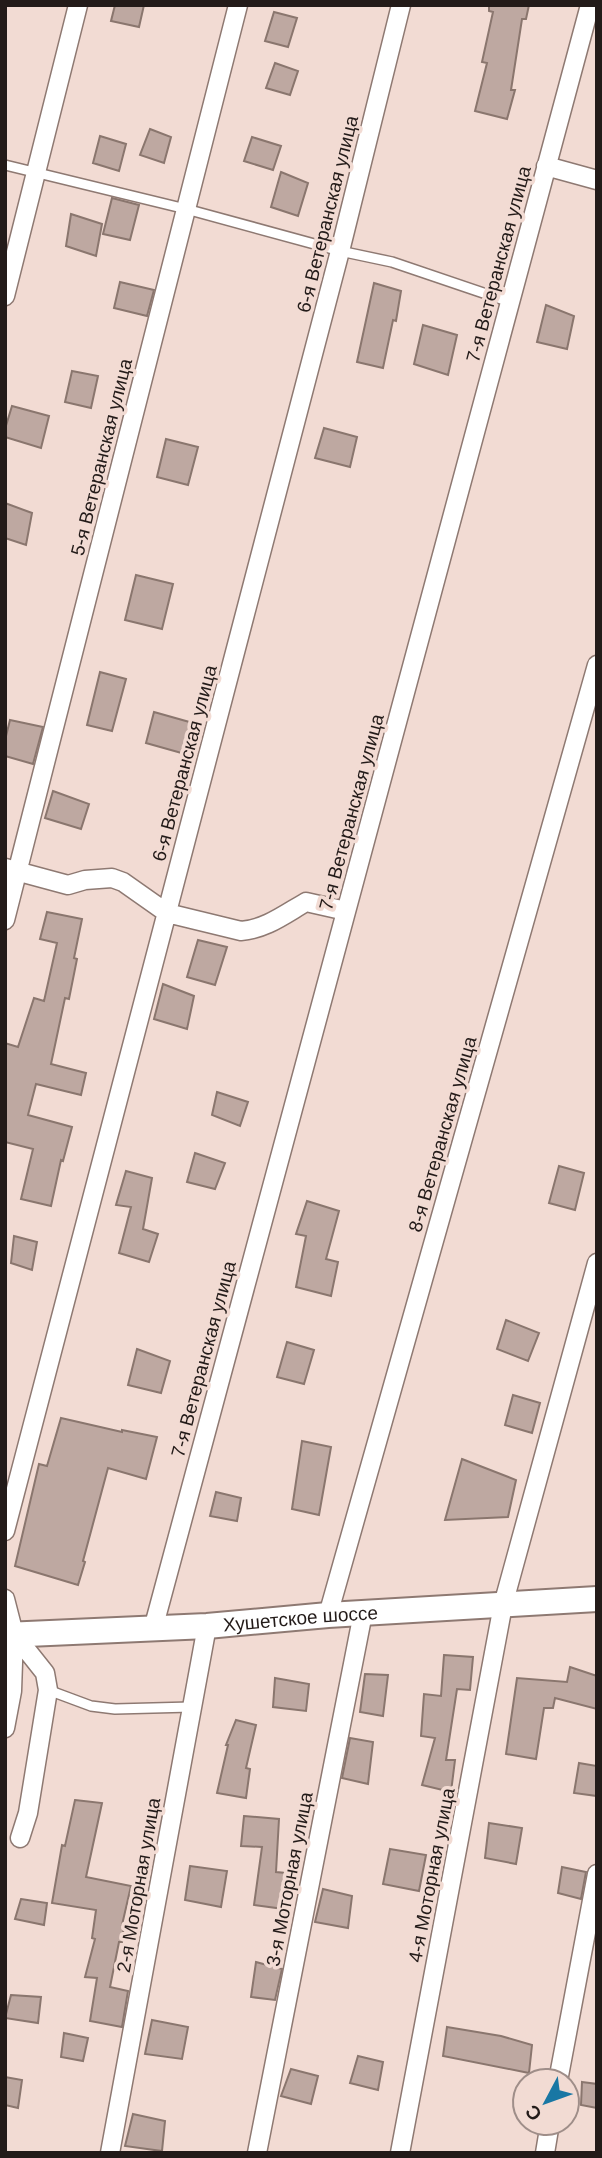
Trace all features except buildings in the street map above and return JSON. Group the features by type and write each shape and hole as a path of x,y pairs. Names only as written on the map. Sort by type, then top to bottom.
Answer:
{"main road":[{"name":"Хушетское шоссе","path":"10,1634 207,1626 328,1615 597,1599"}],"street":[{"path":"5,296 78,5"},
{"name":"5-я Ветеранская улица","path":"5,920 11,869 238,5"},
{"name":"6-я Ветеранская улица","path":"5,1531 340,251 401,5"},
{"name":"7-я Ветеранская улица","path":"153,1629 590,5"},
{"path":"546,166 597,180"},
{"name":"8-я Ветеранская улица","path":"328,1615 597,665"},
{"path":"11,869 68,885 85,880 112,878 123,882 167,913 241,931 268,925 306,902 346,911"},
{"name":"4-я Моторная улица","path":"400,2153 503,1605 597,1263"},
{"path":"5,1599 10,1634 5,1728"},
{"name":"3-я Моторная улица","path":"257,2153 363,1613"},
{"name":"2-я Моторная улица","path":"110,2153 207,1626"},
{"path":"10,1634 45,1674 48,1689 28,1813 20,1838"},
{"path":"561,2067 597,1874"}],"lane":[{"path":"5,165 392,262 510,302"},
{"path":"48,1689 91,1706 115,1709 191,1707"}]}
